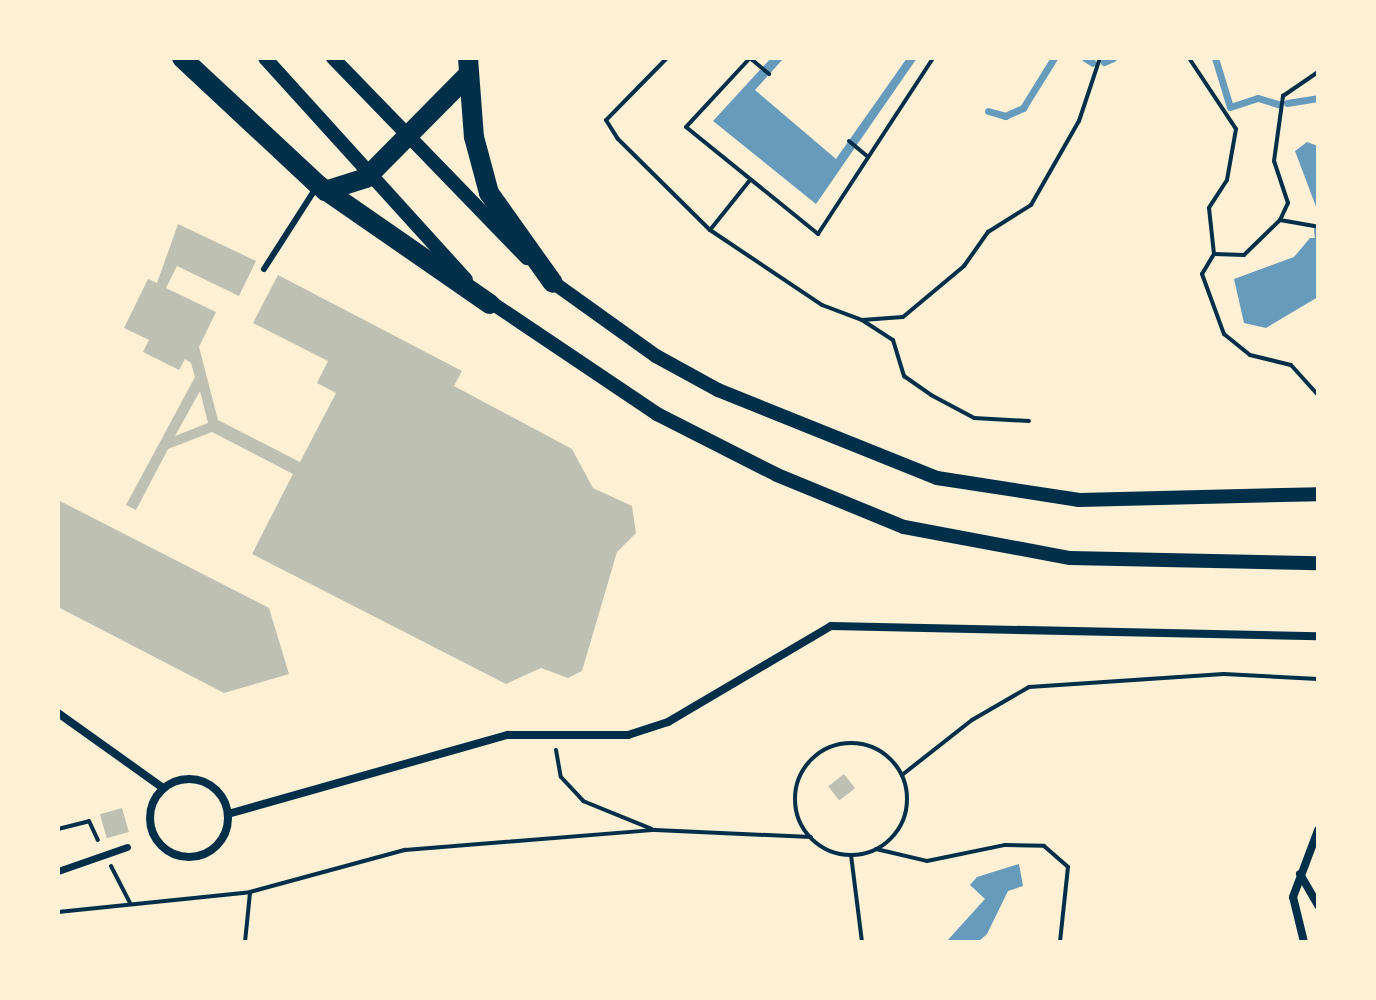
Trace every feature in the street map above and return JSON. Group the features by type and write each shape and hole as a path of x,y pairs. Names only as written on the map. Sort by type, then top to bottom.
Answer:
{"main road":[{"path":"182,58 322,188 490,304"},
{"path":"322,188 366,178 406,139 468,67"},
{"path":"468,67 489,193 553,283"}],"street":[{"path":"265,58 366,178 490,304 657,414 777,475 904,527 1070,558 1318,563"},
{"path":"333,58 406,139 553,283 718,390 937,478 1079,500 1318,494"},
{"path":"228,814 508,735 628,735 668,722 831,626 1318,636"},
{"path":"58,713 163,788"},
{"path":"195,779 211,785 228,814 219,844 200,855 179,855 161,844 151,823 163,788 195,779"},
{"path":"1304,942 1293,897 1318,830"},
{"path":"58,871 127,847"},
{"path":"1300,874 1316,900"}],"lane":[{"path":"264,269 322,188"}],"path":[{"path":"667,58 606,120 710,230 822,305 862,320 893,340 904,376 931,395 974,418 1029,421"},
{"path":"769,74 750,58 686,127 818,234 933,58"},
{"path":"862,320 903,317 964,266 988,232 1031,205 1079,121 1100,58"},
{"path":"1189,58 1236,129 1227,180 1209,208 1214,254 1202,274 1224,334 1250,355 1291,365 1318,395"},
{"path":"1214,254 1244,255 1280,220 1288,203 1274,161 1275,129 1283,96 1318,72"},
{"path":"849,141 868,157"},
{"path":"710,230 750,180"},
{"path":"1280,220 1318,227"},
{"path":"902,775 972,720 1029,687 1224,674 1318,679"},
{"path":"541,735 554,746 567,788 583,801 655,830"},
{"path":"811,837 795,806 813,758 862,744 902,775 907,809 876,849"},
{"path":"58,912 250,892 405,850 655,830 811,837 851,855 876,849 927,861 1005,845 1044,846 1068,867 1060,942"},
{"path":"851,855 862,942"},
{"path":"245,942 250,892"}],"water":[{"path":"771,58 784,58 755,90 836,159 907,58 917,58 816,204 713,121"},
{"path":"1307,142 1318,146 1318,212 1295,151"},
{"path":"1310,238 1318,238 1318,297 1266,328 1244,323 1234,279 1294,257"},
{"path":"1019,864 1023,886 1008,891 987,934 978,942 946,942 985,899 970,885 977,877"}],"building":[{"path":"178,224 256,261 239,296 177,266 166,288 216,312 199,347 218,420 300,462 336,393 317,383 328,361 253,323 278,275 462,371 454,386 572,449 593,488 632,506 636,533 617,552 582,671 568,678 541,668 506,684 252,554 293,474 212,432 168,449 136,510 126,505 195,377 191,363 185,359 179,370 143,352 149,340 124,328 148,279 157,283","holes":["200,391 208,423 175,436"]},
{"path":"58,500 269,608 289,674 224,693 58,607"},
{"path":"844,774 855,788 839,800 828,786"},
{"path":"122,808 129,832 107,838 100,814"}],"waterway":[{"path":"988,111 1005,116 1023,108 1054,58"},
{"path":"1085,58 1093,63"},
{"path":"1104,62 1113,58"},
{"path":"1215,58 1230,107 1258,98 1278,104"},
{"path":"1287,103 1318,98"},
{"path":"1317,230 1318,238"}]}
